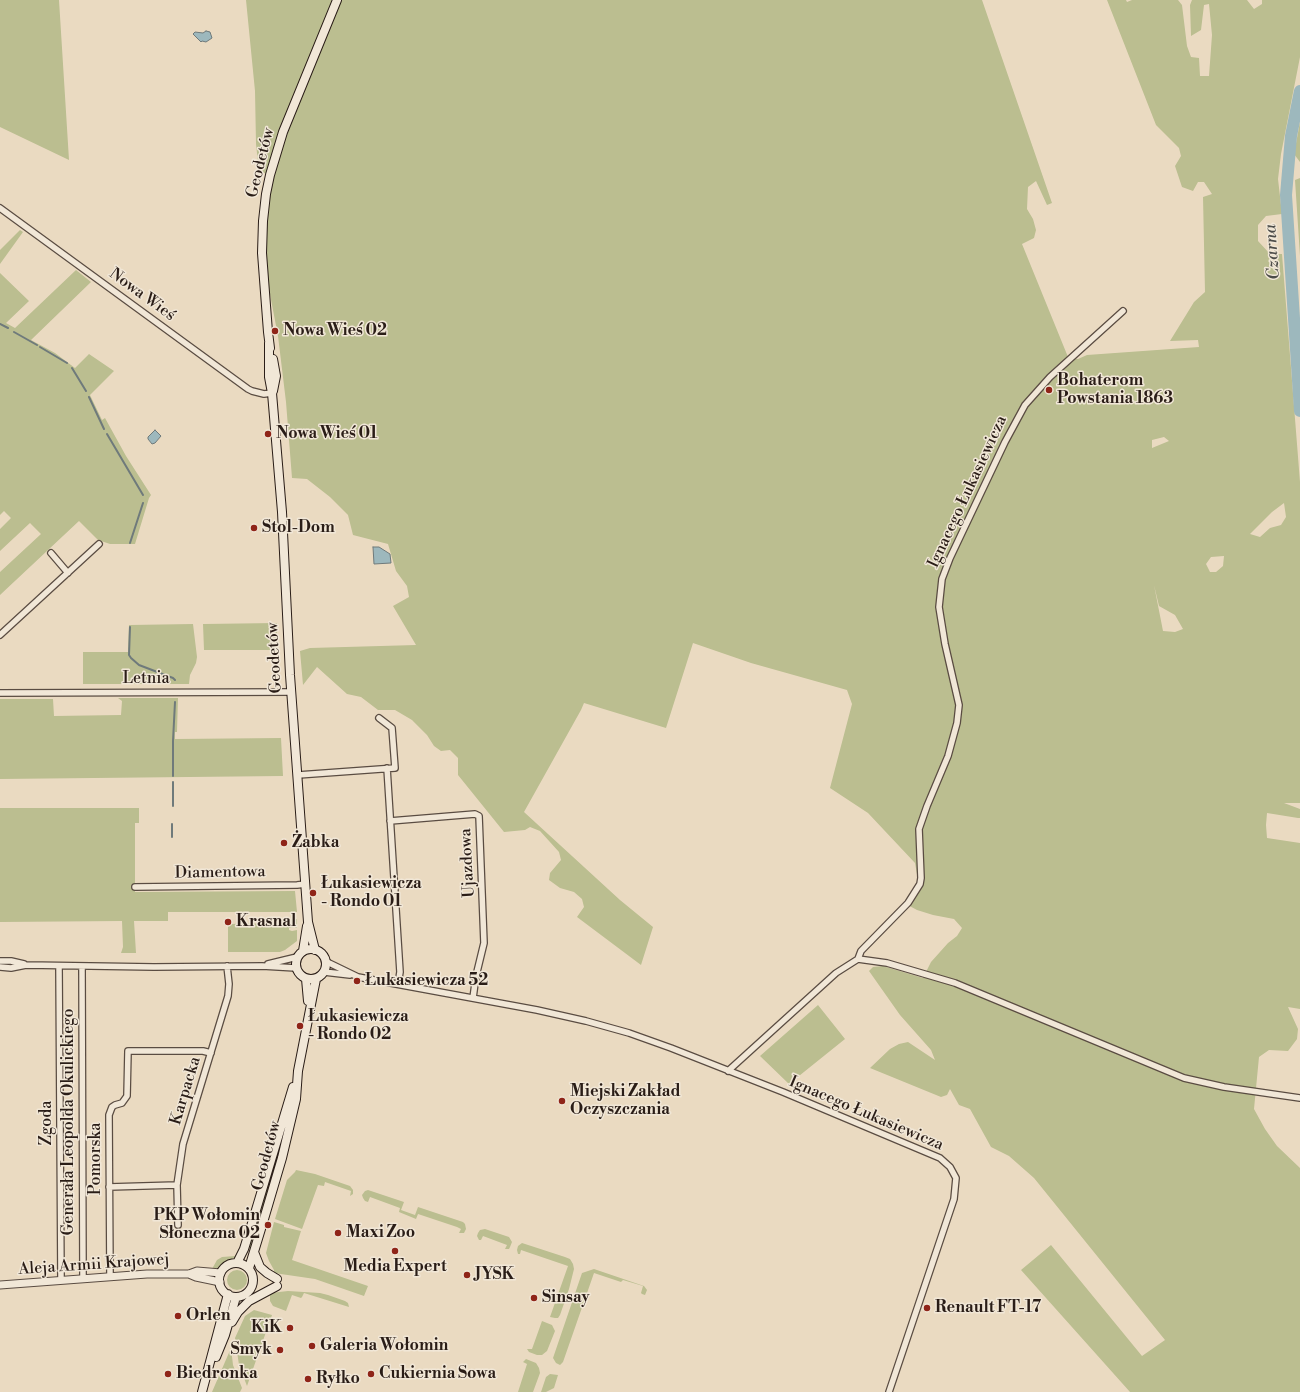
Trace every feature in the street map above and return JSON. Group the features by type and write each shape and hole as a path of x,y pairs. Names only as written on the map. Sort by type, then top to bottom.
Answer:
{"main road":[{"name":"Geodetów","path":"315,950 308,922 291,692 285,550 272,393 269,377 269,343 262,253 263,221 269,179 282,132 336,0"},
{"name":"Geodetów","path":"300,954 308,922"},
{"path":"308,949 315,950 322,954 325,961 325,969 324,972 316,979 306,979 300,975 295,964 300,954 308,949"},
{"name":"Geodetów","path":"306,979 309,1010"},
{"name":"Geodetów","path":"248,1268 254,1252 283,1150 296,1099 298,1072 316,979"},
{"name":"Geodetów","path":"237,1263 244,1249 298,1072"},
{"path":"206,1378 225,1335 238,1312 249,1301 277,1282 260,1267 254,1252"},
{"path":"237,1263 243,1264 248,1268 253,1277 252,1286 244,1295 236,1297 223,1290 220,1282 221,1273 226,1266 237,1263"},
{"path":"202,1392 228,1294"},
{"path":"225,1335 236,1297"}],"street":[{"name":"Nowa Wieś","path":"0,208 248,389 264,394 272,393"},
{"name":"Ignacego Łukasiewicza","path":"728,1071 836,973 858,959 861,951 908,903 920,884 919,828 948,756 957,723 959,705 939,607 942,579 950,558 1005,442 1025,405 1050,377 1123,311"},
{"path":"0,635 99,544"},
{"path":"51,553 68,573"},
{"name":"Letnia","path":"0,693 291,692"},
{"path":"298,775 395,768 392,728 379,718"},
{"path":"387,768 400,972 398,984"},
{"name":"Ujazdowa","path":"390,821 475,814 479,816 484,943 472,998"},
{"name":"Diamentowa","path":"136,887 306,884"},
{"path":"262,966 300,954"},
{"path":"858,959 887,963 955,983 1184,1078 1224,1087 1300,1098"},
{"path":"0,961 11,961 26,965"},
{"name":"Ignacego Łukasiewicza","path":"325,961 352,975"},
{"path":"0,967 11,968 26,965 154,967 262,966 296,968"},
{"name":"Zgoda","path":"59,966 61,1280"},
{"name":"Generała Leopolda Okulickiego","path":"82,966 83,1279"},
{"name":"Karpacka","path":"178,1225 177,1185 183,1144 228,996 229,984 227,966"},
{"name":"Ignacego Łukasiewicza","path":"324,972 352,975 472,998 613,1028 671,1048 784,1092 940,1158 950,1167 956,1178 954,1199 889,1392"},
{"name":"Pomorska","path":"110,1277 109,1115 112,1107 122,1103 127,1096 128,1051 203,1051 211,1053"},
{"path":"109,1187 177,1185"},
{"name":"Aleja Armii Krajowej","path":"0,1285 147,1274 189,1274 197,1272 221,1273"},
{"name":"Aleja Armii Krajowej","path":"189,1274 220,1282"}],"green space":[{"path":"0,0 59,0 69,160 0,127"},
{"path":"246,0 982,0 1052,203 1047,205 1036,181 1028,187 1027,209 1033,219 1036,230 1034,238 1022,244 1068,357 1078,359 1087,355 1199,347 1198,340 1170,341 1194,302 1205,292 1203,197 1212,194 1204,182 1198,182 1193,191 1182,187 1175,166 1181,156 1179,148 1156,125 1107,0 1126,0 1127,2 1132,0 1178,0 1182,5 1187,46 1191,57 1199,58 1200,76 1209,76 1212,35 1209,4 1204,5 1201,30 1191,36 1190,5 1192,0 1247,0 1254,9 1262,4 1262,0 1300,0 1300,57 1281,154 1278,179 1282,214 1266,216 1258,225 1258,241 1270,254 1282,254 1300,482 1300,803 1284,803 1300,809 1300,818 1267,813 1266,825 1267,838 1300,843 1300,1009 1288,1007 1298,1029 1297,1039 1288,1051 1269,1050 1259,1057 1254,1109 1265,1129 1277,1146 1300,1168 1300,1392 1130,1392 1021,1270 1051,1245 1142,1356 1165,1340 1034,1178 1009,1156 991,1147 970,1109 959,1105 950,1089 947,1095 941,1097 870,1068 890,1049 899,1044 908,1042 935,1060 931,1050 900,1015 869,971 873,967 883,966 923,978 931,962 948,943 957,936 962,928 954,919 917,910 904,903 916,886 918,880 915,863 868,813 830,788 852,704 847,690 751,663 693,643 666,728 584,703 524,812 620,900 653,927 641,965 577,917 584,907 582,899 574,892 560,888 549,880 550,873 561,860 559,852 540,831 530,827 525,830 504,832 458,775 458,758 450,750 441,751 434,746 427,735 412,720 395,710 378,710 361,697 347,694 317,667 303,685 300,651 310,648 416,645 393,606 409,597 407,586 396,571 388,544 353,535 348,515 330,497 307,479 292,478 286,402 278,336 262,253 270,175 259,171 256,144 255,91","holes":["1164,437 1169,441 1152,448 1152,440","1284,503 1286,517 1281,525 1270,528 1260,537 1250,534 1272,512","1224,556 1223,566 1216,572 1210,572 1206,564 1211,557","1154,585 1159,606 1175,615 1183,629 1175,632 1163,631"]},
{"path":"1300,122 1300,162 1294,154"},
{"path":"1300,178 1300,256 1295,180"},
{"path":"20,230 23,232 0,264 0,250"},
{"path":"76,270 91,282 31,340 55,353 75,368 89,354 114,371 90,395 102,420 105,418 126,456 151,495 135,544 110,544 98,540 79,521 0,595 0,572 41,534 30,523 0,551 0,529 11,518 4,511 0,515 0,273 29,301 6,323 15,328"},
{"path":"277,623 277,650 204,650 203,624"},
{"path":"193,624 197,657 196,663 190,675 189,684 83,684 83,652 128,652 129,625"},
{"path":"118,698 178,698 177,732 175,732 175,739 281,738 283,776 0,779 0,699 53,699 54,716 121,715 122,701"},
{"path":"0,808 139,808 139,823 135,823 135,892 295,891 297,912 168,912 168,921 134,921 136,953 121,953 123,947 122,921 0,922"},
{"path":"297,919 297,928 289,928 289,930 297,930 297,941 285,950 280,952 228,952 228,924 288,923 288,920"},
{"path":"818,1005 845,1039 789,1084 760,1056"},
{"path":"276,1164 251,1249 248,1247 271,1172"},
{"path":"296,1170 315,1174 350,1186 353,1190 353,1194 350,1196 351,1191 325,1182 324,1186 318,1185 302,1229 275,1219 287,1180"},
{"path":"368,1190 404,1202 401,1210 415,1215 418,1207 463,1222 466,1229 464,1233 459,1233 461,1229 457,1227 418,1214 416,1219 399,1212 400,1208 370,1197 368,1202 365,1201 362,1195"},
{"path":"274,1222 284,1225 284,1227 301,1231 292,1260 368,1286 364,1296 315,1279 274,1273 266,1253"},
{"path":"485,1229 509,1237 512,1242 509,1249 505,1249 507,1245 483,1236 481,1240 479,1240 477,1236 478,1233 480,1230"},
{"path":"522,1243 570,1259 573,1264 574,1269 569,1289 558,1318 550,1317 568,1266 521,1250 520,1254 518,1254 518,1246"},
{"path":"240,1250 237,1257 227,1261 217,1268 212,1269 217,1260 222,1257 235,1256"},
{"path":"594,1269 644,1286 647,1290 645,1295 641,1293 643,1286 623,1280 621,1282 594,1273 563,1362 560,1365 556,1363 553,1358 582,1273"},
{"path":"233,1270 241,1270 247,1276 247,1284 241,1290 233,1290 227,1284 227,1276"},
{"path":"288,1291 328,1295 345,1301 348,1303 349,1307 304,1293 301,1298 292,1295 286,1311 273,1306 270,1301 270,1293"},
{"path":"254,1310 272,1315 247,1386 239,1365 235,1338 245,1316"},
{"path":"542,1321 552,1325 555,1331 547,1351 542,1355 537,1355 529,1352 527,1349 532,1349"},
{"path":"231,1348 233,1365 242,1388 240,1392 212,1392"},
{"path":"526,1359 536,1363 540,1373 533,1392 518,1392 527,1364 523,1362"},
{"path":"550,1374 558,1375 554,1388 546,1392 541,1392 546,1377"}],"water":[{"path":"206,31 210,32 212,38 206,42 201,42 193,34 195,32 203,33"},
{"path":"155,430 161,436 155,443 152,444 148,437"},
{"path":"373,547 379,547 390,554 391,563 374,564"}],"waterway":[{"name":"Czarna","path":"1300,91 1291,136 1286,195 1300,411"},
{"path":"0,324 8,328"},
{"path":"14,332 37,345"},
{"path":"40,347 67,363"},
{"path":"72,368 86,391"},
{"path":"89,397 104,429"},
{"path":"107,434 143,495"},
{"path":"130,543 143,503"},
{"path":"130,627 129,655 131,658 139,665 175,680"},
{"path":"173,776 175,702"},
{"path":"173,782 173,806"},
{"path":"172,824 172,837"}],"place":[{"name":"Nowa Wieś 02","path":"275,331"},
{"name":"Bohaterom Powstania 1863","path":"1049,390"},
{"name":"Nowa Wieś 01","path":"268,434"},
{"name":"Stol-Dom","path":"254,528"},
{"name":"Żabka","path":"284,843"},
{"name":"Łukasiewicza - Rondo 01","path":"313,893"},
{"name":"Krasnal","path":"228,922"},
{"name":"Łukasiewicza 52","path":"357,981"},
{"name":"Łukasiewicza - Rondo 02","path":"300,1026"},
{"name":"Miejski Zakład Oczyszczania","path":"562,1101"},
{"name":"PKP Wołomin Słoneczna 02","path":"268,1225"},
{"name":"Maxi Zoo","path":"338,1233"},
{"name":"Media Expert","path":"395,1251"},
{"name":"JYSK","path":"467,1275"},
{"name":"Sinsay","path":"534,1298"},
{"name":"Renault FT-17","path":"927,1308"},
{"name":"Orlen","path":"178,1316"},
{"name":"KiK","path":"290,1328"},
{"name":"Galeria Wołomin","path":"312,1346"},
{"name":"Smyk","path":"280,1350"},
{"name":"Biedronka","path":"168,1374"},
{"name":"Cukiernia Sowa","path":"371,1374"},
{"name":"Ryłko","path":"308,1379"}]}
